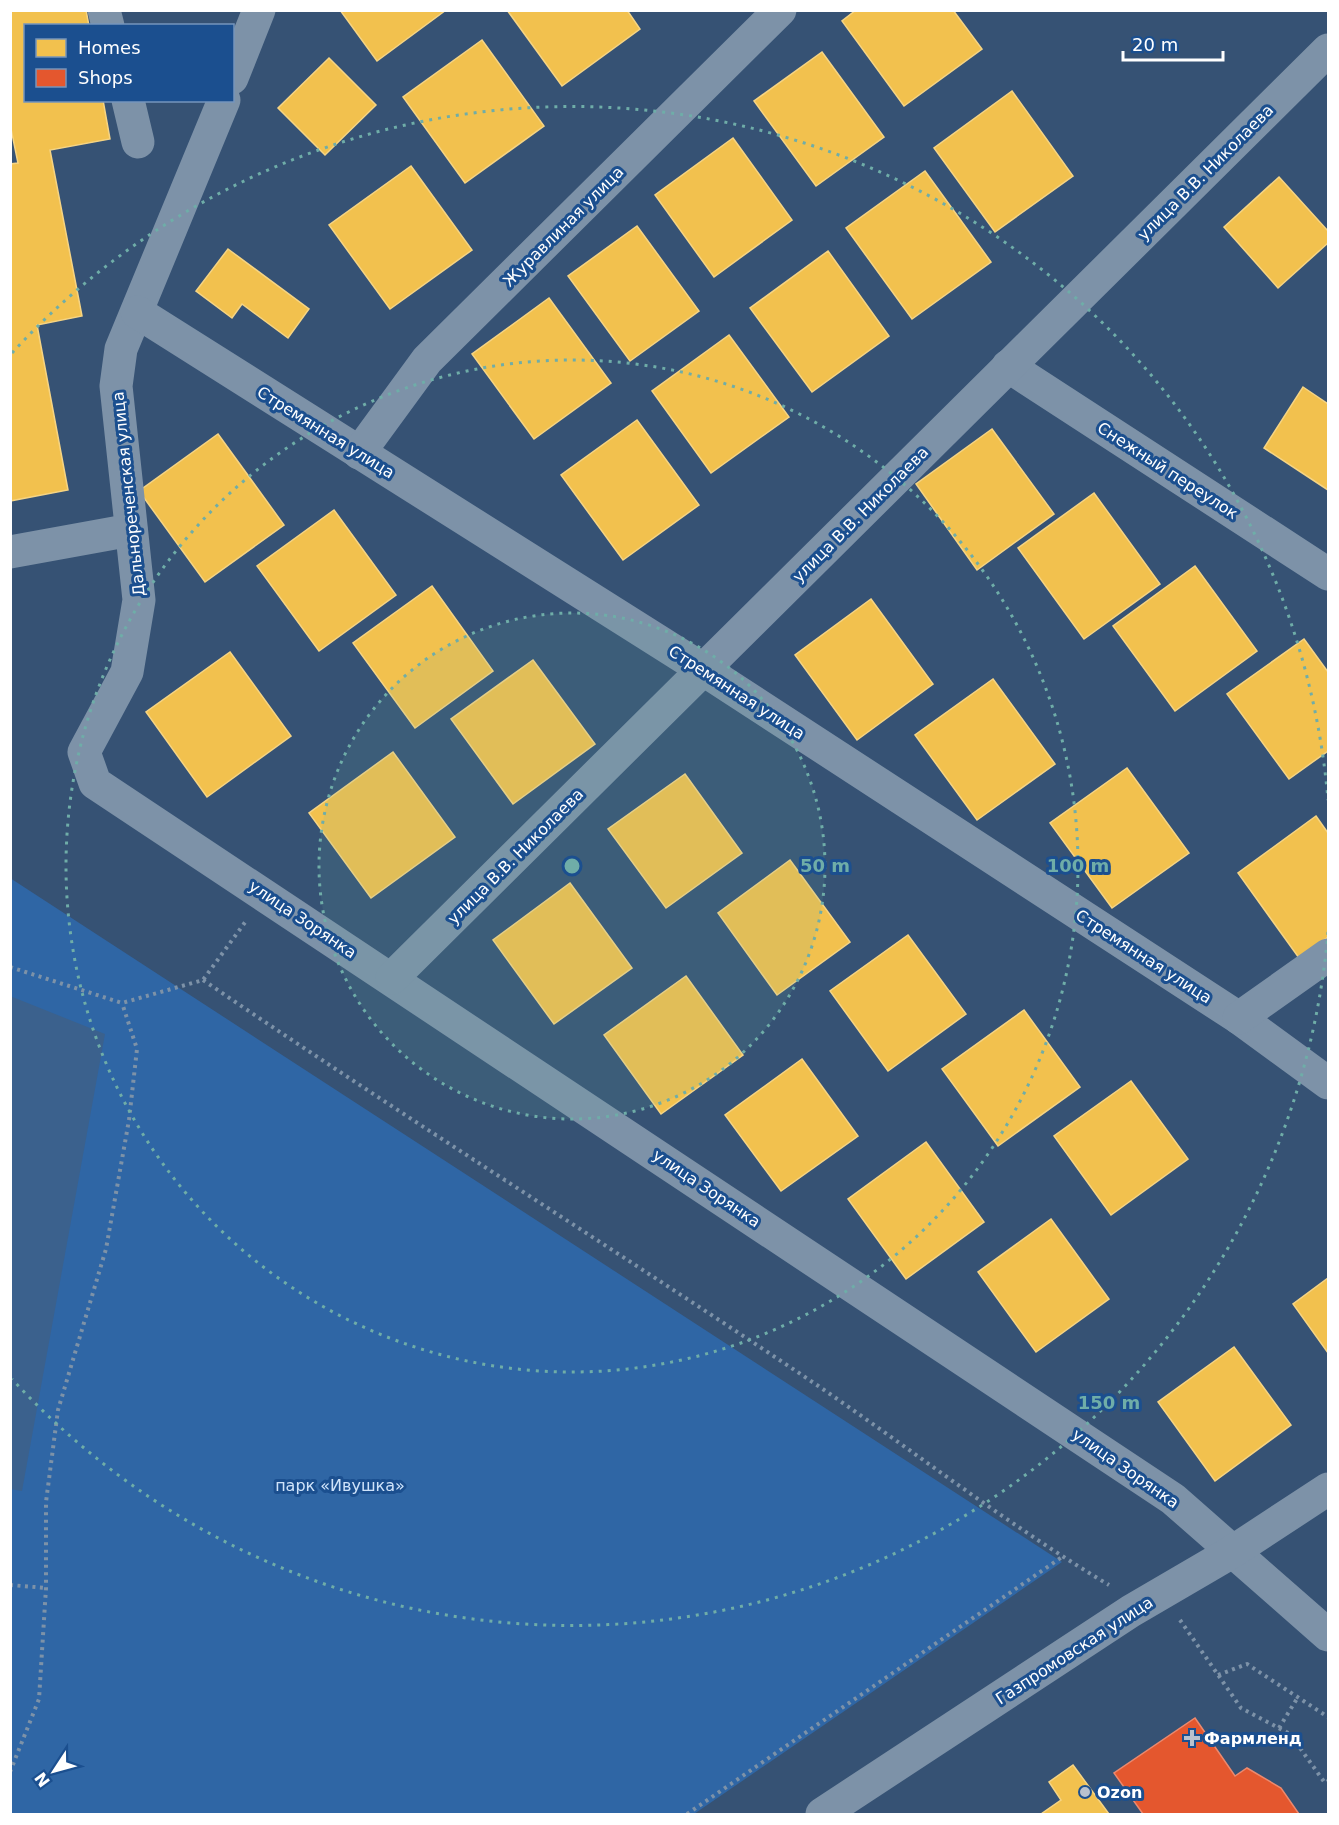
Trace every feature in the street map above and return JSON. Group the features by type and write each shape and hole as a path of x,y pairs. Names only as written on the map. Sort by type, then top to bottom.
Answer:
{"street":[{"path":"234,73 259,10"},
{"name":"Журавлиная улица","path":"359,453 427,360 780,10"},
{"name":"улица В.В. Николаева","path":"392,978 1008,366 1323,66"},
{"path":"128,102 138,142"},
{"name":"Дальнореченская улица","path":"84,752 127,672 139,600 116,386 121,349 223,102"},
{"name":"Стремянная улица","path":"137,312 704,670 1239,1018 1329,1083"},
{"name":"Снежный переулок","path":"1008,366 1329,574"},
{"path":"10,552 130,530"},
{"name":"улица Зорянка","path":"84,752 95,783 266,894 1173,1499 1329,1635"},
{"path":"1239,1018 1329,956"},
{"name":"Газпромовская улица","path":"822,1815 1142,1605 1232,1552 1329,1489"}],"path":[{"path":"10,967 122,1003 203,980 266,894"},
{"path":"203,980 394,1110 615,1250 859,1413 1062,1557 1142,1605 1178,1617 1241,1708 1290,1734 1325,1783 1329,1781"},
{"path":"10,1772 39,1699 46,1588 46,1502 58,1410 106,1249 129,1120 137,1049 122,1003"},
{"path":"687,1815 1062,1557"},
{"path":"10,1585 46,1588"},
{"path":"1218,1674 1247,1664 1329,1717"},
{"path":"1279,1728 1298,1697"}],"green space":[{"name":"парк «Ивушка»","path":"10,878 1062,1562 694,1814 11,1814"}],"shaded area":[{"path":"10,996 105,1034 22,1491 10,1489"}],"building: Homes":[{"path":"10,10 86,10 89,24 24,24 24,102 103,102 110,139 50,150 82,316 37,325 68,490 10,501 10,164 18,163 10,124"},
{"path":"340,10 446,10 377,61"},
{"path":"507,10 627,10 640,29 562,86"},
{"path":"856,10 953,10 982,49 904,106 842,21"},
{"path":"482,40 544,126 465,183 403,97"},
{"path":"822,52 884,137 816,186 754,101"},
{"path":"329,58 376,105 325,155 278,108"},
{"path":"1012,91 1073,176 995,232 934,148"},
{"path":"733,138 792,220 714,277 655,195"},
{"path":"411,166 472,250 390,309 329,225"},
{"path":"925,171 991,262 912,319 846,228"},
{"path":"1279,177 1328,231 1328,243 1278,288 1224,227"},
{"path":"637,226 699,311 630,361 568,276"},
{"path":"228,249 309,309 288,338 242,304 232,318 196,291"},
{"path":"828,251 889,336 812,392 750,308"},
{"path":"549,298 611,383 534,439 472,354"},
{"path":"729,335 789,417 711,473 652,391"},
{"path":"1303,387 1328,404 1328,490 1264,448"},
{"path":"637,420 699,505 623,560 561,475"},
{"path":"992,429 1054,514 977,570 916,484"},
{"path":"218,434 284,525 205,582 139,491"},
{"path":"1094,493 1160,584 1084,639 1018,548"},
{"path":"334,510 396,595 319,651 257,566"},
{"path":"1195,566 1257,651 1175,711 1113,626"},
{"path":"432,586 493,671 415,728 353,643"},
{"path":"871,599 933,684 857,740 795,655"},
{"path":"1304,639 1328,672 1328,751 1289,779 1227,694"},
{"path":"230,652 291,736 207,797 146,712"},
{"path":"533,660 595,744 513,804 451,719"},
{"path":"993,679 1055,764 977,820 915,735"},
{"path":"393,752 455,837 371,898 309,813"},
{"path":"1127,768 1189,853 1112,908 1050,823"},
{"path":"685,774 742,853 666,908 608,829"},
{"path":"1316,816 1328,833 1328,937 1299,958 1238,873"},
{"path":"790,860 850,942 777,995 718,913"},
{"path":"570,883 632,968 554,1024 493,940"},
{"path":"908,935 966,1014 888,1071 830,991"},
{"path":"686,976 743,1055 661,1114 604,1035"},
{"path":"1024,1010 1080,1087 998,1146 942,1069"},
{"path":"802,1059 858,1136 781,1191 725,1115"},
{"path":"1131,1081 1188,1159 1111,1215 1054,1136"},
{"path":"926,1142 984,1222 906,1279 848,1199"},
{"path":"1051,1219 1109,1299 1036,1352 978,1272"},
{"path":"1328,1278 1328,1353 1293,1304"},
{"path":"1234,1347 1291,1425 1215,1481 1158,1402"},
{"path":"1073,1765 1109,1814 1041,1814 1061,1800 1049,1782"}],"building: Shops":[{"path":"1195,1718 1235,1776 1247,1768 1281,1788 1299,1814 1143,1814 1114,1773"}],"place":[{"name":"Фармленд","path":"1192,1738"},
{"name":"Ozon","path":"1085,1792"}]}
